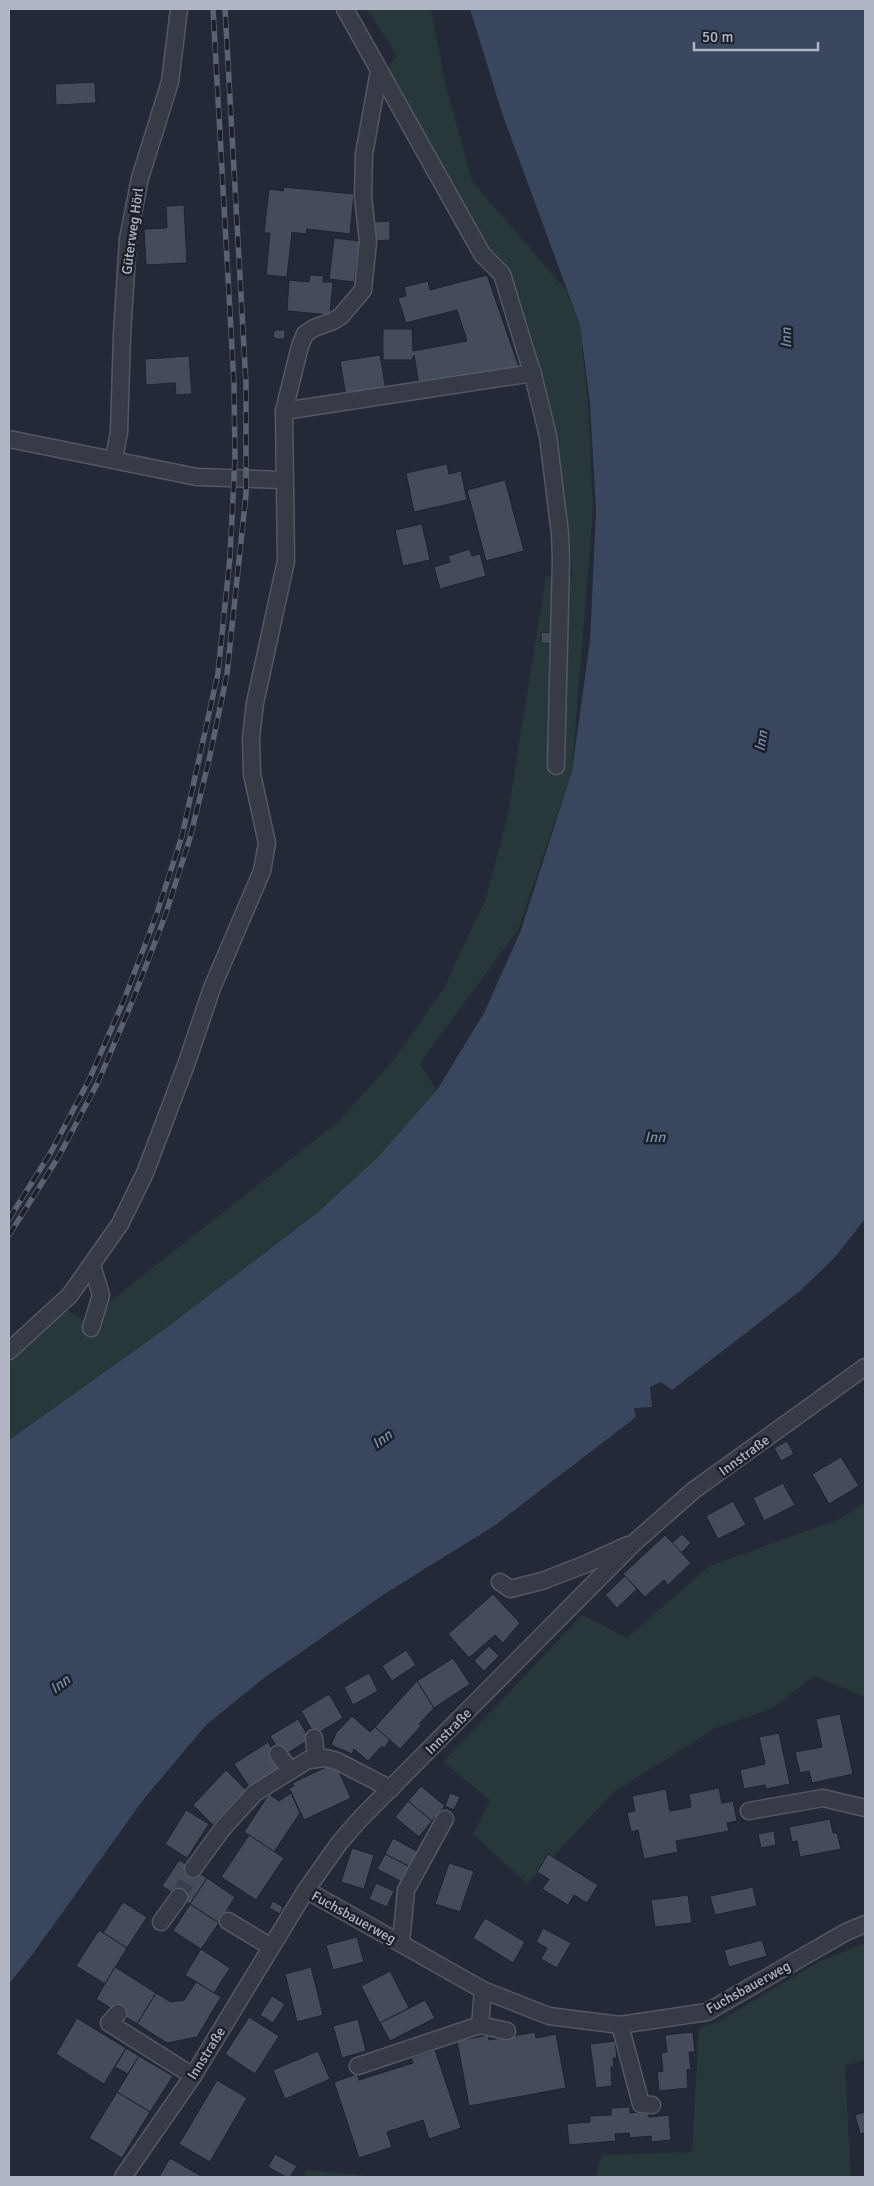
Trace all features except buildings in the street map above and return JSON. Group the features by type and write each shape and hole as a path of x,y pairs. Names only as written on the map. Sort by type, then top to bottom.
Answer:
{"street":[{"name":"Güterweg Hörl","path":"114,458 119,432 122,335 128,239 140,178 170,82 179,9"},
{"path":"345,9 482,254 502,274 533,373 548,436 560,534 556,766"},
{"path":"9,1351 70,1295 120,1224 145,1174 187,1062 212,988 262,871 267,843 252,774 250,738 255,703 286,561 284,411 300,346 305,334 314,328 333,322 341,316 363,290 368,242 363,196 364,154 379,71"},
{"path":"284,411 533,373"},
{"path":"9,439 114,458 197,476 285,480"},
{"path":"91,1328 101,1295 92,1265"},
{"name":"Innstraße","path":"123,2177 193,2076 306,1890 340,1842 635,1542 694,1490 865,1367"},
{"path":"500,1582 510,1589 542,1581 635,1542"},
{"path":"314,1738 316,1758"},
{"path":"278,1754 290,1770"},
{"path":"194,1869 223,1828 255,1793 308,1760 316,1758 338,1761 391,1789"},
{"path":"750,1811 824,1798 865,1808"},
{"name":"Fuchsbauerweg","path":"401,1943 406,1890 445,1819"},
{"name":"Fuchsbauerweg","path":"306,1890 327,1904 401,1943 483,1990 550,2016 620,2025 707,2012 846,1932 865,1924"},
{"path":"161,1922 178,1897"},
{"path":"228,1921 271,1947"},
{"path":"480,2025 483,1990"},
{"path":"118,2013 110,2023 193,2076"},
{"path":"358,2066 480,2025 508,2031"},
{"path":"620,2025 641,2104 652,2105"}],"shaded area":[{"path":"361,9 431,9 445,83 472,181 566,290 580,325 588,403 593,510 572,771 518,930 419,1064 437,1090 378,1157 317,1213 162,1331 9,1440 9,1355 65,1308 85,1321 339,1121 396,1057 444,988 486,898 507,819 546,577 573,576 564,490 550,410 510,272 479,237 386,70 397,56 370,13"},
{"path":"865,1502 865,1697 814,1676 771,1709 716,1728 614,1792 527,1884 473,1834 490,1800 443,1762 582,1615 627,1638 709,1566 842,1518"},
{"path":"865,1943 865,2060 845,2066 851,2177 595,2177 602,2155 692,2152 699,2028 718,2022 818,1962"},
{"path":"307,2170 378,2177 302,2177"}],"water":[{"name":"Inn","path":"470,9 865,9 865,1219 835,1257 799,1292 672,1390 661,1382 650,1387 652,1407 634,1408 636,1417 494,1526 386,1593 264,1678 206,1725 143,1800 32,1955 9,1984 9,1440 162,1331 317,1213 378,1157 437,1090 484,1013 521,930 572,771 590,641 596,510 590,403 580,325 503,116"}],"tunnel":[{"path":"179,1897 193,1869"}],"railway":[{"path":"9,1219 51,1152 89,1080 124,1000 156,916 182,836 218,673 230,557 235,460 234,384 213,9"},
{"path":"9,1235 59,1156 98,1082 132,1002 165,916 190,838 227,674 246,494 246,384 225,9"}]}
